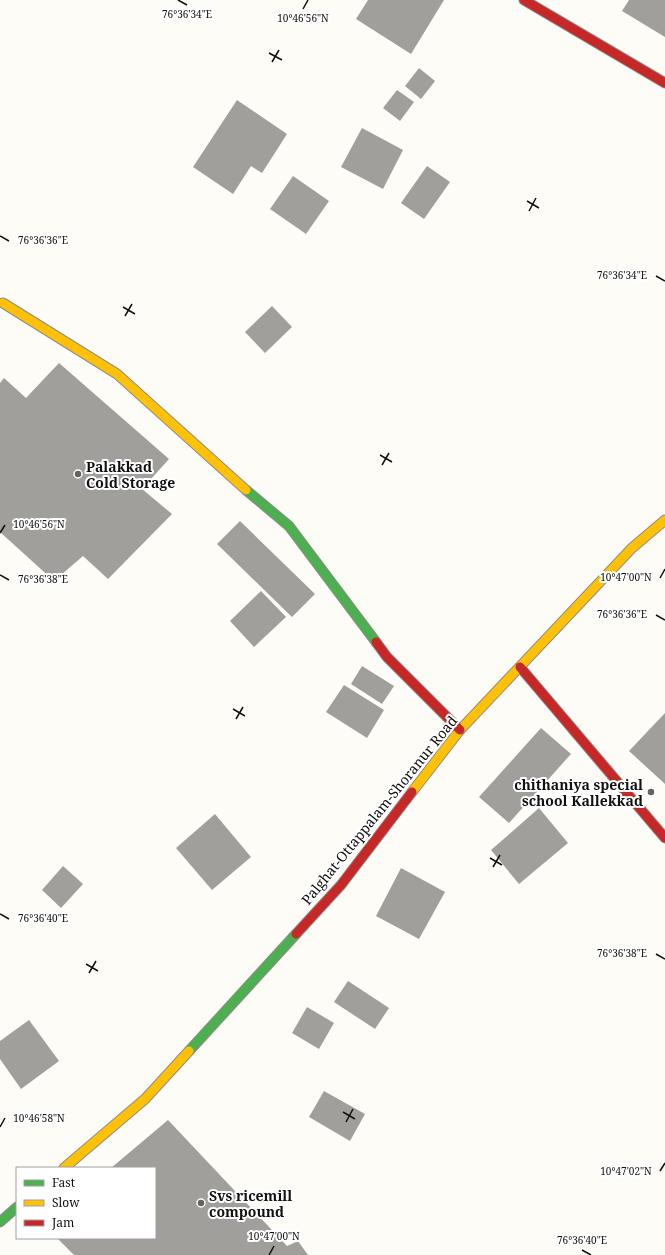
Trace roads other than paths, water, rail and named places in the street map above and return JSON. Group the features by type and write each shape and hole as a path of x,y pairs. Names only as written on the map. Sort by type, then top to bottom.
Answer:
{"street":[{"path":"524,0 665,83"},
{"path":"3,303 117,374 218,466 289,526 387,657 460,730"},
{"name":"Palghat-Ottappalam-Shoranur Road","path":"65,1167 145,1099 341,885 460,730 632,548 665,520"},
{"path":"520,667 665,838"},
{"path":"0,1222 16,1208"}],"place":[{"name":"Palakkad Cold Storage","path":"78,474"},
{"name":"chithaniya special school Kallekkad","path":"651,792"},
{"name":"Svs ricemill compound","path":"201,1203"}]}
